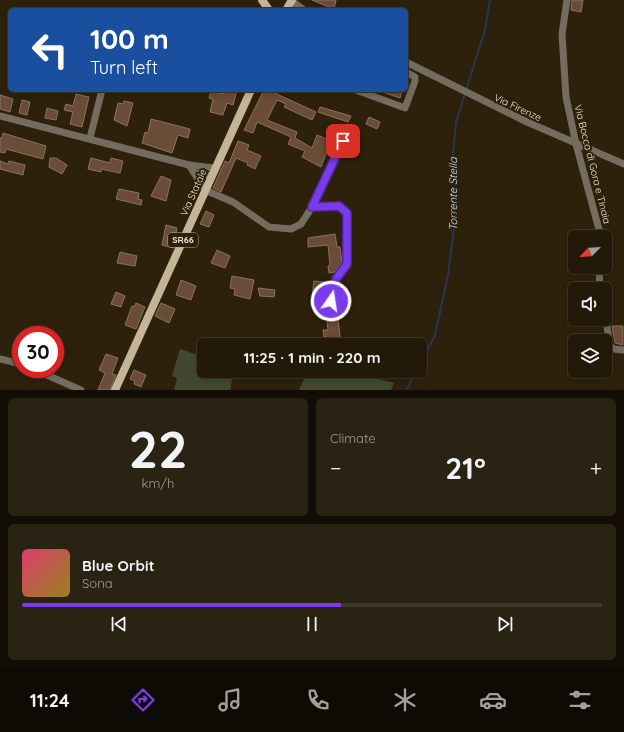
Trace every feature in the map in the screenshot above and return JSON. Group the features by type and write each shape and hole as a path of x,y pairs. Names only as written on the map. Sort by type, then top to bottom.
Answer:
{"main road":[{"name":"Via Statale","path":"115,390 250,92"}],"street":[{"path":"292,0 302,8"},
{"name":"Via Bocca di Gora e Tinaia","path":"567,0 562,34 566,97 576,144 599,230"},
{"name":"Via Firenze","path":"408,63 479,99 576,144 624,164"},
{"path":"361,92 405,108 415,77 408,73"},
{"path":"90,138 102,92"},
{"path":"0,116 90,138 189,165 215,168"},
{"path":"189,165 205,190 233,202 262,224 278,229 296,227 305,219 312,207 343,141"},
{"path":"194,173 211,176"},
{"path":"312,207 339,206 347,213 347,264 336,279 331,293 330,309"},
{"path":"607,326 610,346 614,349 624,350"},
{"path":"0,359 12,362"},
{"path":"54,378 81,390"}],"green space":[{"path":"180,349 197,355 197,378 233,378 230,390 174,390 177,378 172,376"},
{"path":"305,378 375,378 394,383 391,390 299,390"}],"building":[{"path":"312,0 336,0 334,8"},
{"path":"572,0 583,0 581,12 571,10"},
{"path":"211,92 223,94 224,92 236,92 233,105 227,103 223,115 210,112 213,99 209,98"},
{"path":"263,92 272,92 316,112 312,120 284,107 286,104 277,100 267,120 297,132 295,138 312,148 317,135 331,141 321,167 302,157 305,151 288,144 291,137 257,122 253,133 244,130"},
{"path":"383,92 402,92 400,98"},
{"path":"76,94 89,97 82,127 70,124 73,112 64,110 66,104 73,106"},
{"path":"0,95 13,99 10,112 0,109"},
{"path":"22,100 30,102 27,115 19,113"},
{"path":"124,101 133,103 127,126 114,120 118,103 123,104"},
{"path":"320,107 351,116 348,122 318,112"},
{"path":"47,108 58,111 56,120 45,118"},
{"path":"369,117 380,122 377,129 366,124"},
{"path":"151,119 190,129 188,138 178,135 172,153 142,143 145,132 148,133"},
{"path":"3,133 46,146 43,159 6,149 5,153 0,152 0,138 2,138"},
{"path":"238,141 249,145 247,150 261,156 255,169 247,165 248,163 236,158 221,192 213,188 225,161 229,163"},
{"path":"50,158 56,158 67,165 62,174 49,167"},
{"path":"91,158 110,163 111,158 123,161 120,173 101,169 101,172 88,169"},
{"path":"0,161 8,164 9,161 25,165 23,175 0,169"},
{"path":"161,176 171,180 166,201 151,196"},
{"path":"119,189 139,193 138,199 142,200 141,205 116,199"},
{"path":"206,211 214,215 209,227 200,224"},
{"path":"166,225 177,228 173,248 162,245"},
{"path":"335,234 337,247 340,247 342,263 335,272 329,273 328,266 330,265 328,245 308,247 308,238"},
{"path":"217,250 230,256 225,268 211,263"},
{"path":"120,252 137,256 135,266 117,263"},
{"path":"232,276 254,280 250,299 234,295 235,289 230,288"},
{"path":"181,280 196,286 191,300 176,295"},
{"path":"314,281 324,282 325,304 315,303 316,296 312,296"},
{"path":"258,288 275,290 274,297 260,296"},
{"path":"116,292 125,296 121,307 111,304"},
{"path":"136,303 145,307 136,329 125,325 132,306 134,307"},
{"path":"161,303 175,309 169,323 155,316"},
{"path":"338,318 340,338 324,337 323,330 328,330 327,319"},
{"path":"612,326 623,326 623,345 615,343"},
{"path":"106,354 118,358 112,374 116,375 110,390 98,390 105,373 99,370"},
{"path":"134,370 146,375 141,387 134,384 135,381 130,379"}],"waterway":[{"name":"Torrente Stella","path":"427,351 435,335 448,275 454,228 451,174 456,122 485,30 490,0"},
{"name":"Torrente Stella","path":"407,390 413,378"}],"route":[{"path":"331,301 331,293 336,279 347,264 347,213 342,207 339,206 312,207 343,141"}]}
